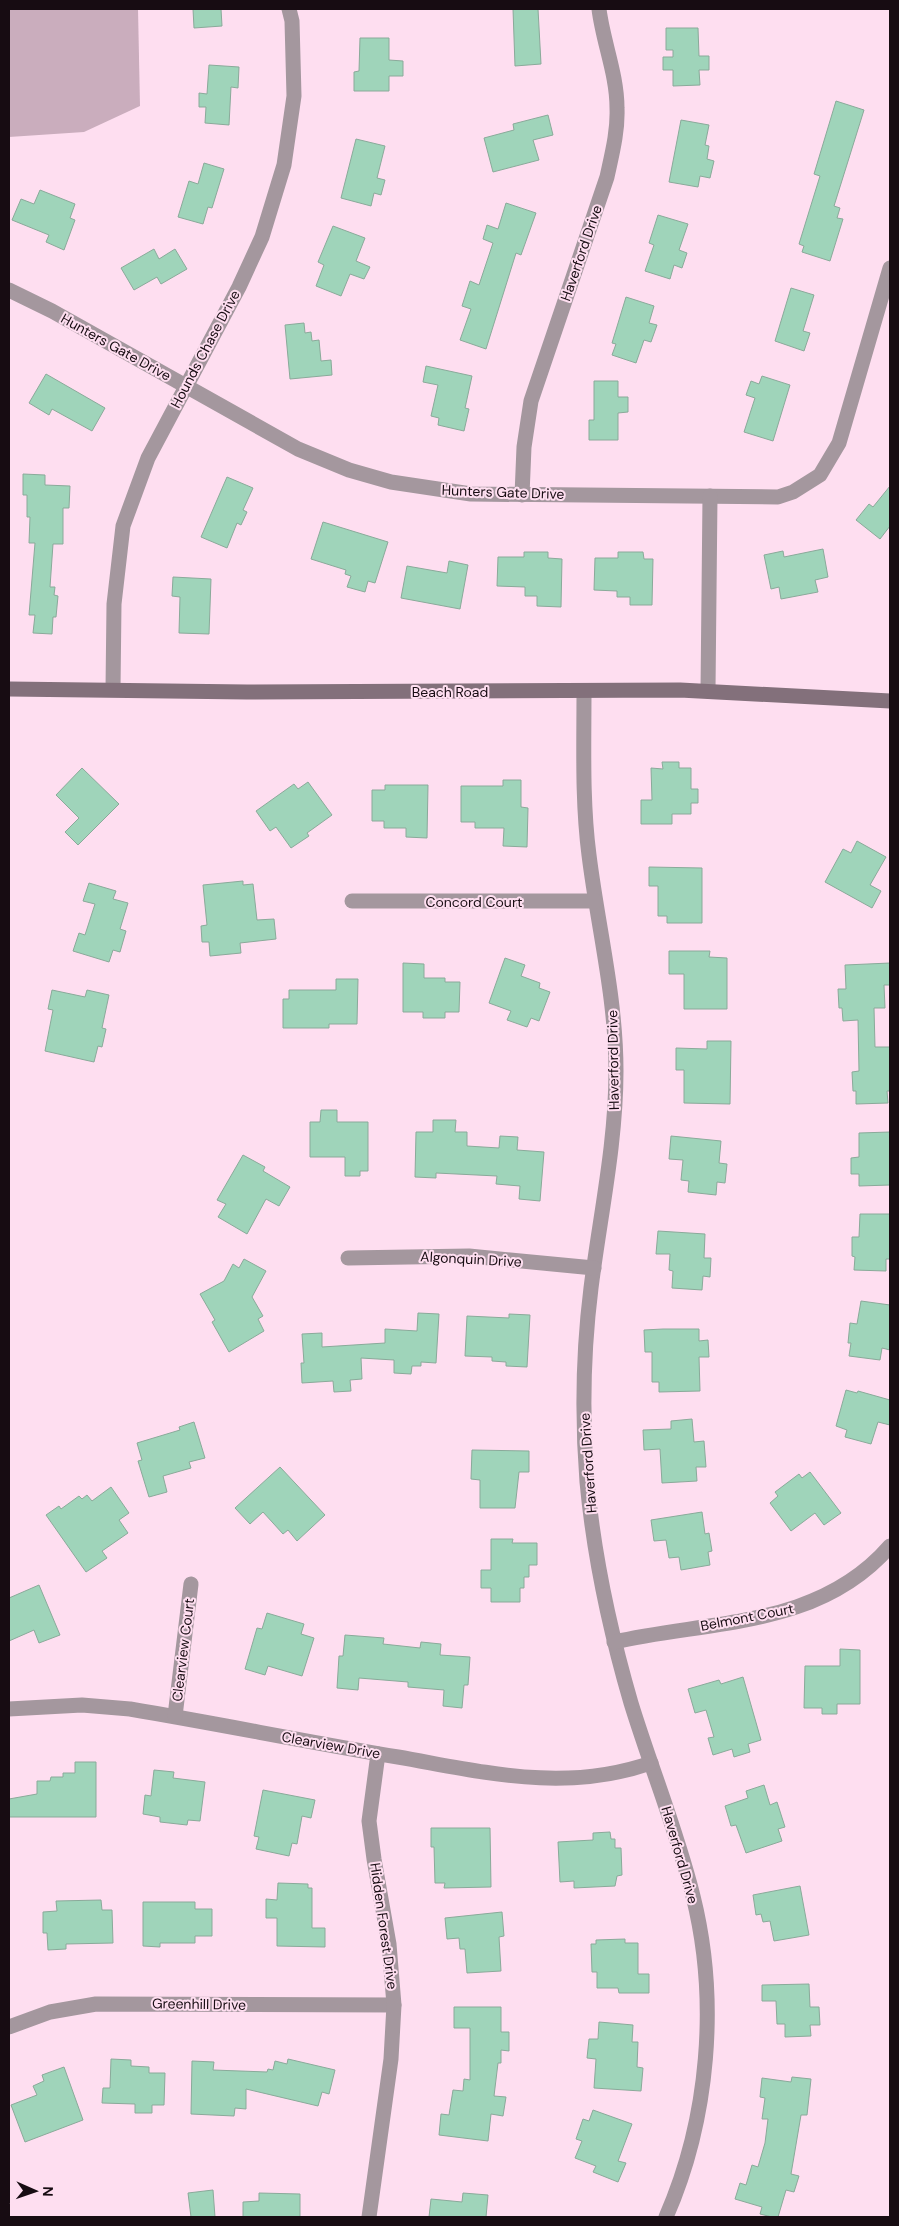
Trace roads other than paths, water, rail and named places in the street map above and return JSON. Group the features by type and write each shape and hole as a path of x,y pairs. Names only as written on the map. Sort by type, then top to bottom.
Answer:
{"street":[{"name":"Hounds Chase Drive","path":"113,689 114,604 123,526 148,458 239,286 262,237 284,165 294,96 292,21 289,9"},
{"name":"Haverford Drive","path":"522,495 524,447 531,401 607,177 614,141 617,107 599,9"},
{"name":"Hunters Gate Drive","path":"9,290 44,306 298,449 349,470 391,482 471,494 778,497 793,492 820,474 839,443 890,268"},
{"path":"708,692 710,496"},
{"name":"Beach Road","path":"9,689 248,692 708,692 890,701"},
{"name":"Haverford Drive","path":"584,692 584,800 595,900 610,979 616,1043 612,1138 586,1335 584,1385 587,1481 600,1578 614,1642 632,1706 684,1861 703,1948 707,1999 706,2043 698,2110 691,2146 666,2217"},
{"name":"Concord Court","path":"352,901 576,902 595,900"},
{"name":"Algonquin Drive","path":"348,1258 469,1256 594,1268"},
{"name":"Belmont Court","path":"614,1642 653,1634 762,1618 790,1611 854,1579 890,1546"},
{"name":"Clearview Court","path":"175,1716 191,1584"},
{"name":"Clearview Drive","path":"9,1709 82,1705 130,1709 505,1776 551,1779 604,1775 651,1763"},
{"name":"Hidden Forest Drive","path":"369,2217 391,2059 394,2005 389,1944 374,1859 370,1821 378,1754"},
{"name":"Greenhill Drive","path":"9,2027 50,2012 96,2004 394,2005"}]}
